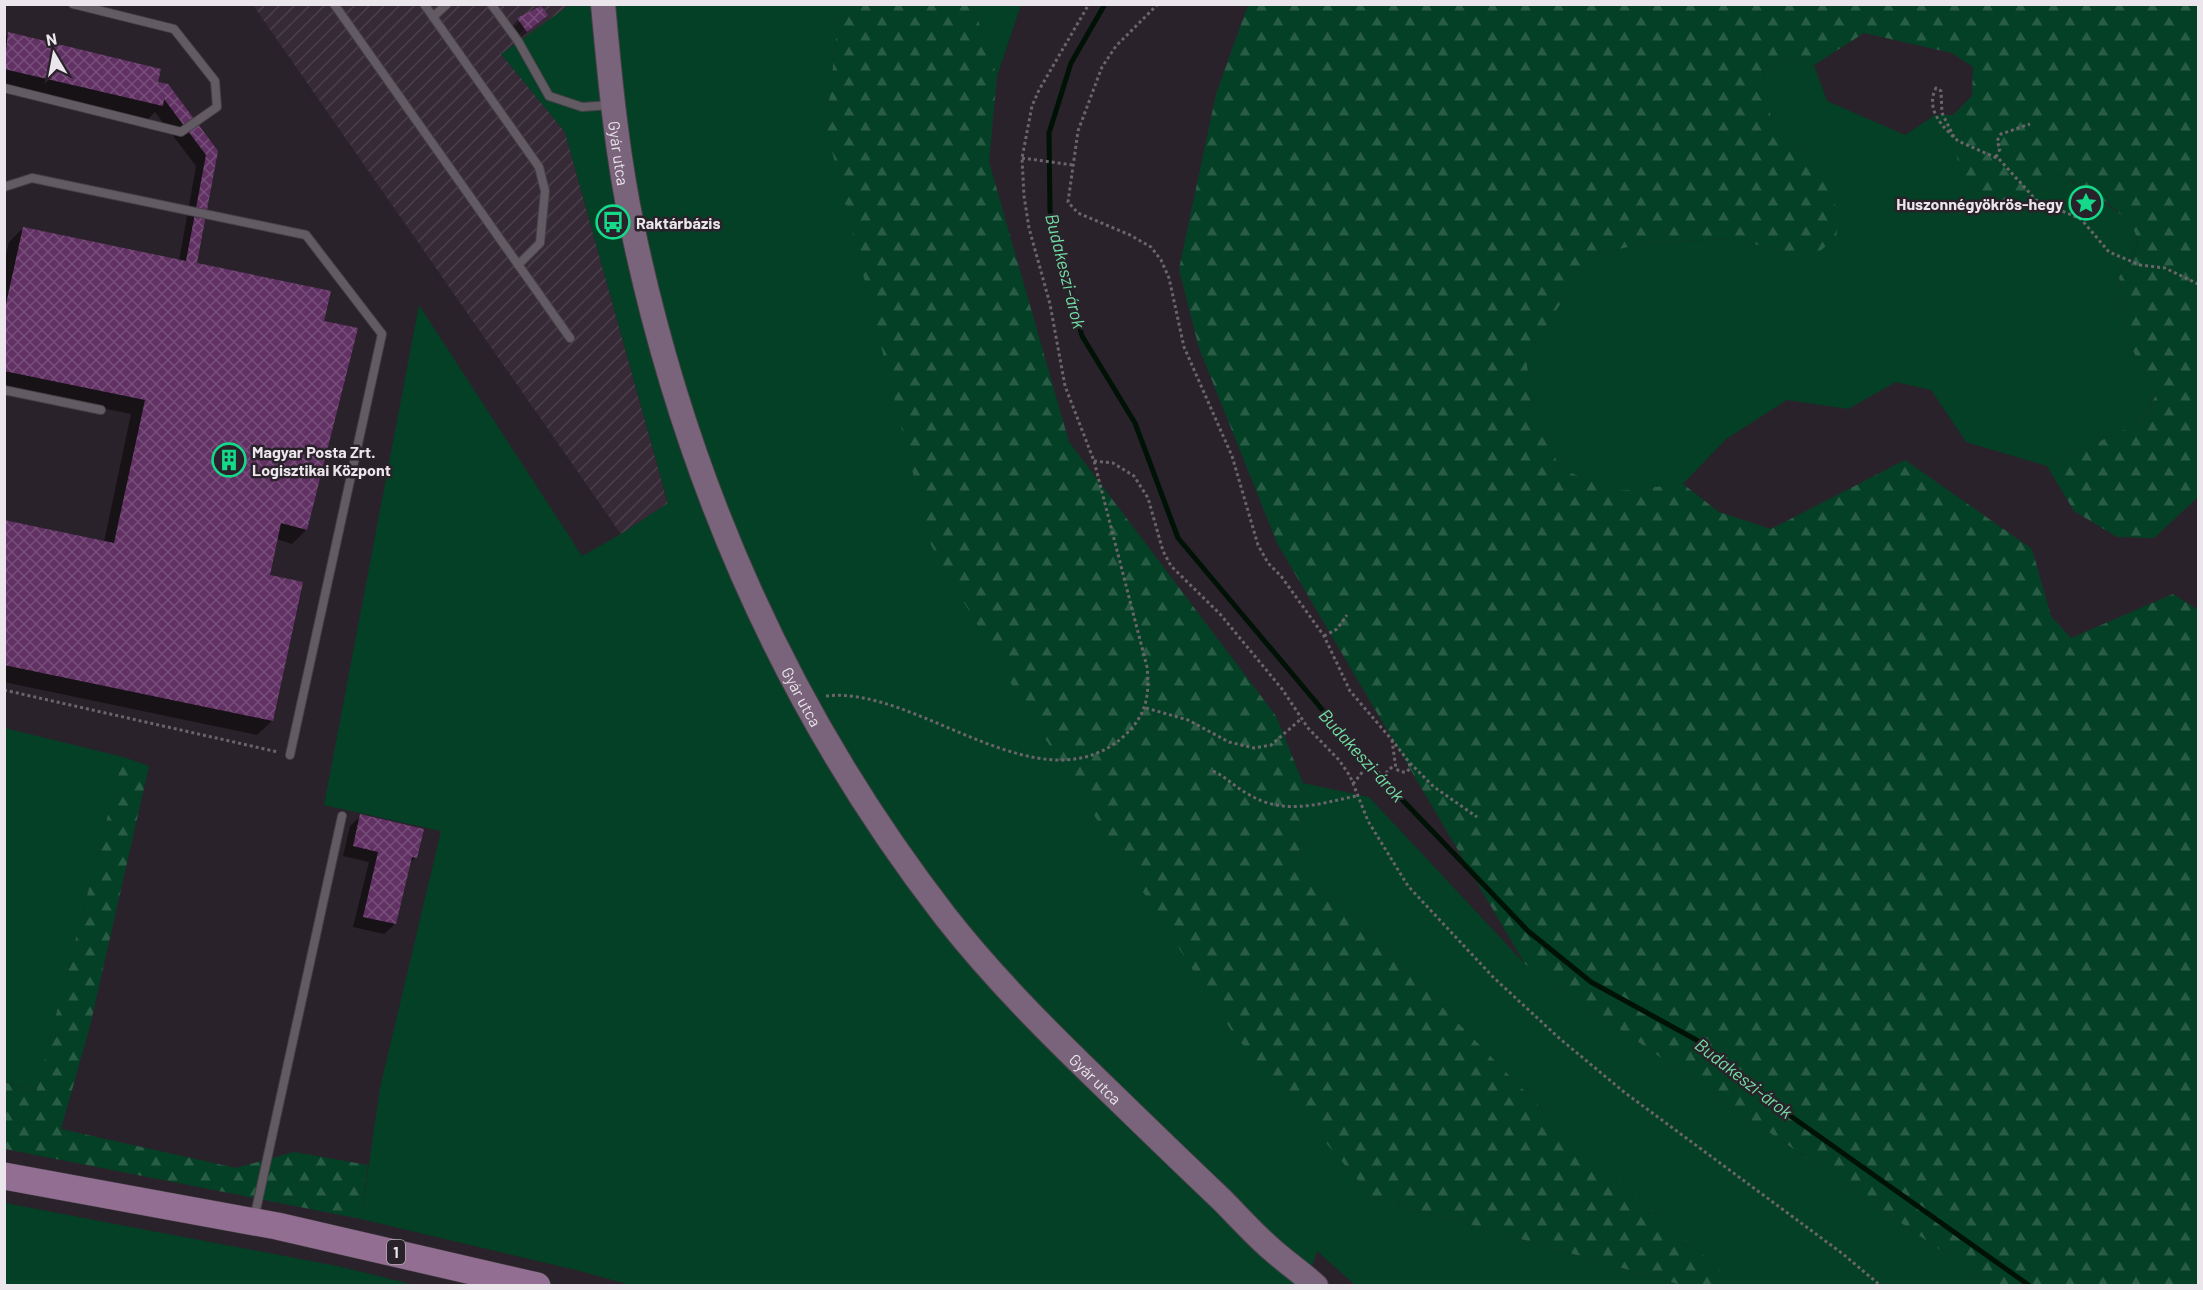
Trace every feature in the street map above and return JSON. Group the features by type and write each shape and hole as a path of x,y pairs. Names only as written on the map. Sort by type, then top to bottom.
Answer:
{"main road":[{"name":"Gyár utca","path":"603,4 613,104 635,239 680,408 726,541 776,649 804,701 871,813 954,927 1047,1031 1309,1285"},
{"name":"1","path":"4,1176 362,1244 537,1286"}],"lane":[{"path":"4,88 181,132 217,107 215,81 174,29 73,4"},
{"path":"334,4 570,338"},
{"path":"424,4 540,167 545,191 540,243 518,265"},
{"path":"433,17 447,4"},
{"path":"491,4 518,41 549,96 582,107 613,104"},
{"path":"4,187 32,178 306,235 382,334 290,755"},
{"path":"4,390 101,410"},
{"path":"253,1222 342,816"}],"path":[{"path":"804,701 844,694 864,697 977,739 1050,759 1074,759 1097,753 1117,742 1134,727 1146,708 1149,690 1147,667 1094,461 1065,386 1050,304 1029,228 1022,158 1027,126 1039,90 1089,4"},
{"path":"1158,4 1116,46 1102,67 1081,120 1067,197 1073,209 1151,247 1161,260 1170,278 1184,347 1232,456 1258,545 1268,563 1281,576 1324,636 1350,691 1409,762 1434,787 1477,818"},
{"path":"1954,137 1942,113 1941,91 1936,88 1932,101 1935,115 1954,137 1996,157 2011,169 2040,202 2080,219 2109,252 2140,265 2165,268 2199,284"},
{"path":"1996,157 2000,149 1997,142 2001,134 2031,124"},
{"path":"1022,158 1073,165"},
{"path":"1094,461 1113,462 1134,476 1148,498 1163,551 1171,566 1220,615 1282,689 1301,719 1339,760 1353,784 1368,821 1408,886 1500,984 1559,1038 1624,1092 1843,1254 1881,1286"},
{"path":"1324,636 1337,629 1347,615"},
{"path":"4,690 290,755"},
{"path":"1146,708 1188,720 1229,742 1254,748 1271,745 1301,719"},
{"path":"1392,740 1398,771 1404,773 1410,768 1409,762"},
{"path":"1353,784 1371,761 1382,777 1395,764"},
{"path":"1213,771 1249,795 1280,807 1299,808 1356,796"}],"shaded area":[{"path":"253,5 570,5 502,54 565,132 668,504 621,534"}],"green space":[{"path":"570,5 840,5 826,128 1371,1196 1681,1285 1355,1285 1317,1251 1306,1285 630,1285 361,1219 380,1088 441,831 324,805 419,305 582,556 668,503 565,132 501,54"},
{"path":"840,5 973,5 997,76 989,162 1069,442 1276,716 1303,783 1300,861 1549,1116 1736,1285 1681,1285 1371,1196 1233,1033 1020,699 931,545 826,127"},
{"path":"973,5 1021,5 997,76"},
{"path":"1248,5 2198,5 2198,497 2154,538 2117,537 2074,511 2047,466 2140,422 2156,395 2130,345 2119,277 2135,253 2137,238 2123,216 2097,196 2061,174 2006,205 1963,183 1956,153 1965,131 1953,115 1972,96 1973,67 1952,53 1864,33 1814,65 1786,58 1762,68 1771,118 1789,140 1822,164 1839,217 1836,238 1820,251 1783,251 1734,239 1650,242 1593,255 1526,356 1533,414 1561,469 1617,491 1683,484 1719,512 1771,529 1905,460 2032,549 2051,616 2071,638 2173,594 2198,610 2198,1285 1991,1285 1525,964 1277,543 1199,348 1179,269 1216,94"},
{"path":"1786,58 1814,65 1827,101 1905,135 1935,115 1953,115 1965,131 1956,153 1963,183 2006,205 2061,174 2125,217 2136,230 2137,248 2119,278 2130,345 2156,394 2140,422 2047,466 1966,442 1931,390 1896,382 1848,409 1787,400 1726,439 1683,484 1617,492 1561,469 1533,414 1526,356 1593,255 1650,242 1734,239 1783,251 1822,164 1789,140 1771,118 1762,68"},
{"path":"5,728 123,757 36,1092 5,1082"},
{"path":"123,757 149,766 90,1026 61,1129 236,1168 294,1152 368,1165 361,1219 5,1149 4,1082 36,1092"},
{"path":"1303,783 1369,797 1525,964 1991,1285 1736,1285 1549,1116 1300,861"},
{"path":"5,1203 337,1266 415,1285 5,1285"}],"building":[{"path":"541,6 548,15 527,32 517,18"},
{"name":"Magyar Posta Zrt. Logisztikai Központ","path":"8,32 161,69 158,82 168,84 218,151 197,263 331,291 324,321 358,328 307,530 281,523 270,575 303,582 273,721 4,665 4,520 114,543 145,400 4,371 4,313 23,227 186,261 206,155 164,99 163,106 4,69"},
{"path":"360,814 424,829 417,858 412,857 396,924 363,917 378,852 353,846"}],"waterway":[{"name":"Budakeszi-árok","path":"1105,4 1071,63 1049,133 1050,211 1082,336 1135,423 1178,538 1368,764 1528,931 1591,982 1700,1042 1785,1112 2030,1286"}],"place":[{"name":"Huszonnégyökrös-hegy","path":"2086,203"},
{"name":"Raktárbázis","path":"613,222"},
{"name":"Magyar Posta Zrt. Logisztikai Központ","path":"229,460"}]}
